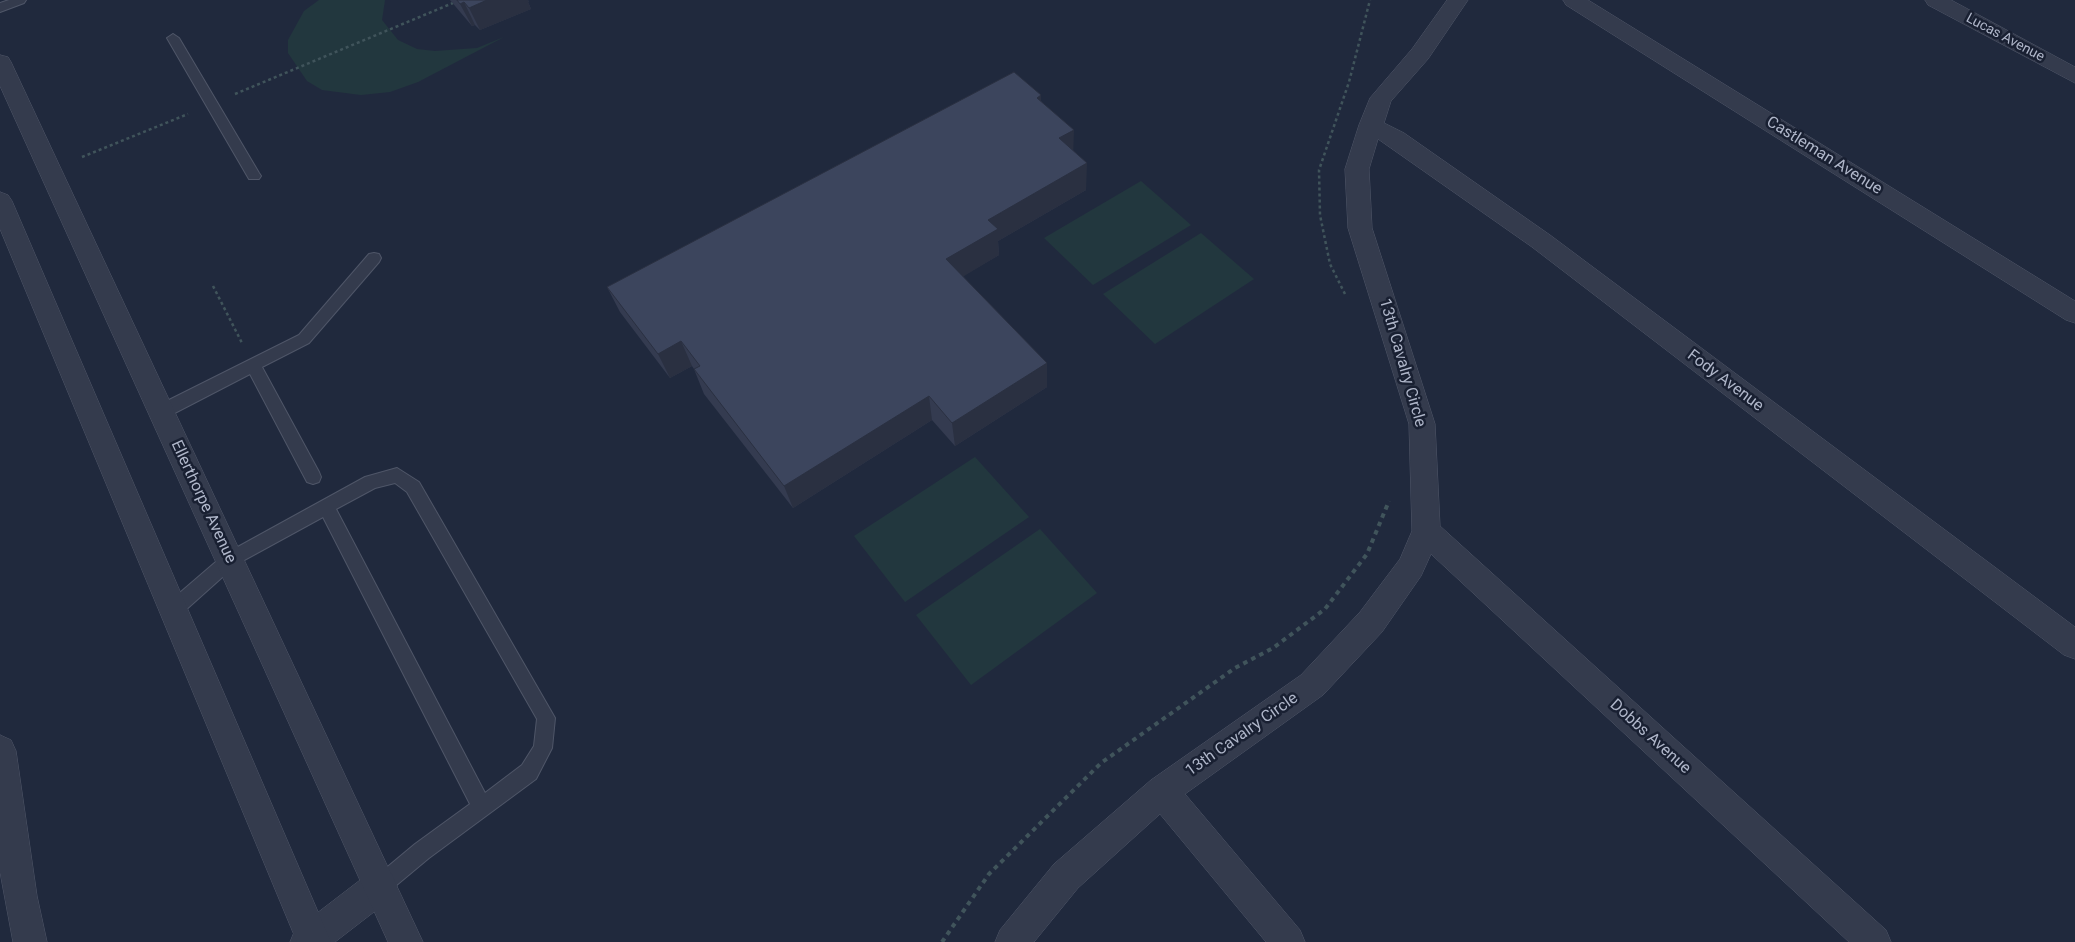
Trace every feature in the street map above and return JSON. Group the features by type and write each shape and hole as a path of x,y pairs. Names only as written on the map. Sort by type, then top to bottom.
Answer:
{"street":[{"name":"13th Cavalry Circle","path":"1012,942 1066,876 1162,791 1312,685 1370,622 1411,567 1426,532 1422,424 1360,228 1357,169 1370,125 1381,98 1420,54 1458,0"},
{"name":"Castleman Avenue","path":"1573,0 2075,313"},
{"name":"Lucas Avenue","path":"1935,0 2075,76"},
{"name":"Ellerthorpe Avenue","path":"0,62 161,412 231,559 406,942"},
{"name":"Fody Avenue","path":"1370,125 1396,139 1541,241 2075,645"},
{"path":"0,201 174,609 311,941 380,886"},
{"name":"Dobbs Avenue","path":"1426,532 1874,942"},
{"path":"0,751 20,896 30,942"},
{"path":"1162,791 1288,942"}],"lane":[{"path":"0,8 20,0"},
{"path":"173,38 254,176"},
{"path":"161,412 304,339 374,258"},
{"path":"254,366 313,477"},
{"path":"174,609 231,559 371,482 397,475 413,487 546,718 543,748 529,772 422,851 380,886"},
{"path":"326,506 482,807"}],"path":[{"path":"1346,296 1330,264 1320,215 1319,170 1349,82 1370,0"},
{"path":"82,157 453,3"},
{"path":"212,286 254,366"},
{"path":"942,942 989,874 1102,763 1235,668 1273,648 1325,609 1367,554 1389,504 1390,495"}],"shaded area":[{"path":"319,0 385,0 382,20 398,40 417,49 435,51 477,48 504,37 418,82 390,92 361,95 322,90 307,81 288,53 288,40 304,11"},
{"path":"1141,181 1191,225 1093,285 1044,238"},
{"path":"1201,233 1254,279 1155,344 1103,294"},
{"path":"975,457 1029,517 905,602 854,536"},
{"path":"1040,529 1097,593 971,685 916,615"}],"building":[{"path":"457,0 487,0 469,8 464,2 460,4"},
{"path":"1014,72 1041,95 1037,98 1074,130 1059,138 1087,163 988,220 998,229 946,259 1047,363 952,423 929,396 784,486 694,369 700,366 681,341 658,354 607,287"}]}
